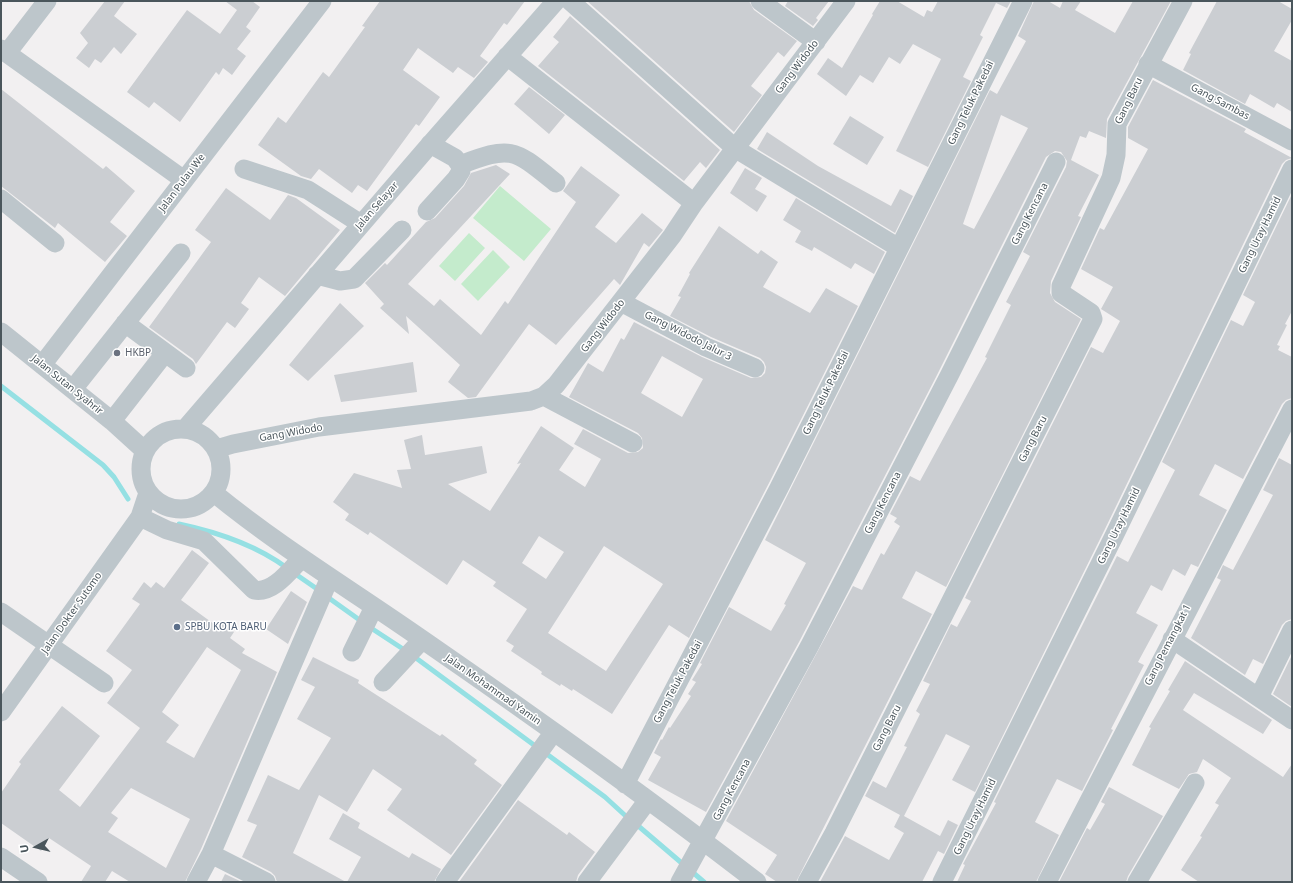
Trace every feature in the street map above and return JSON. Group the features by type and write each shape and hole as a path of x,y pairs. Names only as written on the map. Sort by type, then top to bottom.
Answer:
{"street":[{"path":"47,1 4,51 184,180"},
{"name":"Jalan Pulau We","path":"42,365 322,1"},
{"name":"Jalan Selayar","path":"191,430 199,412 430,144 556,1"},
{"path":"570,1 736,149 898,248"},
{"path":"760,1 816,42"},
{"name":"Gang Widodo","path":"223,450 319,427 531,401 544,396 556,385 622,302 672,236 694,203 846,1"},
{"name":"Gang Teluk Pakedai","path":"625,784 779,488 1023,1"},
{"name":"Gang Baru","path":"807,882 834,833 1093,319 1091,314 1061,293 1060,286 1111,178 1116,155 1115,136 1117,124 1183,1"},
{"path":"507,56 694,203"},
{"name":"Gang Sambas","path":"1148,64 1292,141"},
{"path":"427,211 461,171 460,165 455,158 430,144"},
{"path":"460,165 500,153 515,153 529,161 556,183"},
{"name":"Gang Kencana","path":"680,882 704,841 809,647 950,374 1056,162"},
{"path":"244,169 308,190 361,224"},
{"name":"Gang Uray Hamid","path":"942,882 1114,536 1292,169"},
{"path":"1,199 55,243"},
{"path":"317,275 340,281 354,279 402,230"},
{"path":"73,389 181,253"},
{"name":"Gang Widodo Jalur 3","path":"622,302 706,347 754,368"},
{"path":"125,323 186,368"},
{"name":"Jalan Sutan Syahrir","path":"1,332 143,444"},
{"path":"112,421 166,353"},
{"path":"544,396 633,443"},
{"name":"Gang Pemangkat 1","path":"1046,882 1172,639 1286,437 1292,409"},
{"path":"147,506 184,510 215,498 221,476 223,450 208,439 191,430 173,429 162,433 143,444 141,465 147,506 167,530 200,539 210,545 254,590 266,590 301,559"},
{"name":"Jalan Mohammad Yamin","path":"215,498 301,559 422,640 554,733 704,841 757,882"},
{"name":"Jalan Dokter Sutomo","path":"1,712 50,645 147,506"},
{"path":"196,882 211,854 330,578"},
{"path":"352,652 374,607"},
{"path":"1,612 104,683"},
{"path":"1259,696 1292,630"},
{"path":"1172,639 1259,696 1292,720"},
{"path":"383,682 422,640"},
{"path":"445,882 554,733"},
{"path":"1137,882 1195,783"},
{"path":"587,882 647,801"},
{"path":"211,854 266,882"},
{"path":"1,857 38,882"}],"green space":[{"path":"500,186 551,229 524,261 473,218"},
{"path":"469,233 485,248 455,281 439,266"},
{"path":"493,250 510,267 478,301 461,284"}],"building":[{"path":"105,1 125,1 114,16 137,34 121,54 114,47 101,63 95,59 89,68 76,58 88,43 80,33"},
{"path":"225,1 252,1 260,7 246,27 251,31 237,49 246,56 232,75 223,68 219,75 216,72 180,122 154,102 149,108 127,92 187,10 220,34 237,10"},
{"path":"380,1 525,1 507,25 504,23 480,56 488,62 474,78 458,67 453,73 418,48 403,70 440,97 419,126 416,124 367,191 358,185 352,193 319,169 311,179 301,176 258,145 278,117 286,123 323,72 329,77 365,27 362,26"},
{"path":"587,1 749,1 754,10 797,41 784,57 778,52 751,86 762,95 734,132"},
{"path":"788,1 829,1 816,18 818,20 813,26 785,6"},
{"path":"880,1 897,1 924,17 927,10 932,12 938,1 1011,1 1007,8 996,3 980,35 983,37 963,77 971,81 928,167 896,151 941,59 913,44 900,64 889,57 873,83 860,75 846,96 817,74 828,58 842,68"},
{"path":"1034,1 1048,1 1060,8 1063,1 1081,1 1075,10 1115,33 1133,1 1171,1 1107,119 1106,138 1089,131 1086,138 1080,136 1071,160 1099,175 1078,216 1081,217 1051,281 1050,293 1055,302 1081,319 946,587 916,571 902,598 932,614 796,882 777,882 765,874 777,855 726,821 853,586 862,590 881,553 884,555 900,526 894,522 897,518 890,514 910,476 920,481 987,358 985,357 1011,305 1006,302 1030,256 1023,252 1066,167 1067,161 1061,152 1055,151 1046,157 936,377 799,642 706,812 648,780 661,757 654,753 661,739 662,740 669,727 670,728 691,696 688,694 696,682 692,680 702,664 700,663 729,607 771,631 786,605 784,604 806,563 765,540 990,90 997,94 1026,41 1018,36","holes":["1001,115 1028,128 974,229 963,224"]},
{"path":"1217,1 1278,1 1292,9 1292,20 1274,51 1292,61 1292,112 1277,103 1274,108 1250,94 1245,104 1183,70 1191,54 1189,53"},
{"path":"570,16 720,150 706,168 700,162 684,181 538,66 559,42 553,37"},
{"path":"1153,80 1246,129 1244,132 1292,158 1286,160 1282,164 1104,531 975,792 952,780 970,746 946,734 904,816 940,836 948,820 958,825 944,854 938,851 922,882 820,882 845,836 889,860 904,833 894,827 900,815 865,796 873,781 886,788 907,747 904,746 920,714 916,711 930,684 923,681 951,624 957,627 971,601 965,598 1091,347 1103,353 1120,321 1101,309 1113,287 1081,269 1100,228 1104,230 1148,149 1128,138 1128,127"},
{"path":"529,87 565,115 549,134 514,104"},
{"path":"1,89 103,169 106,166 135,191 110,222 127,236 105,262 58,223 55,228 1,186"},
{"path":"850,116 884,137 867,165 833,144"},
{"path":"767,132 818,166 891,206 900,189 913,196 895,233 757,149"},
{"path":"496,165 510,174 408,284 434,306 440,299 481,335 505,301 508,304 576,202 563,191 581,166 620,195 595,227 616,243 642,213 663,230 649,247 644,243 620,285 614,279 556,345 529,324 476,397 468,398 448,382 460,365 406,316 409,334 380,308 384,304 365,283 385,263 387,265 426,222 435,218 464,186 471,173"},
{"path":"745,168 762,178 755,189 767,196 757,212 730,193"},
{"path":"226,188 270,220 288,195 296,198 340,230 285,296 259,277 241,303 249,309 235,328 227,322 196,364 193,359 149,327 211,242 195,230"},
{"path":"1292,194 1292,311 1277,345 1280,346 1278,350 1292,357 1292,398 1286,400 1282,404 1243,479 1215,464 1199,495 1227,510 1198,567 1191,564 1185,576 1173,569 1162,591 1151,585 1136,613 1158,625 1138,662 1144,665 1111,729 1113,730 1082,791 1057,779 1035,822 1059,835 1036,882 957,882 965,865 963,864 996,803 994,802 1117,556 1128,562 1175,470 1162,462 1231,320 1243,326 1255,302 1243,295"},
{"path":"796,198 885,252 874,274 855,263 851,269 814,247 812,251 795,242 801,231 783,220"},
{"path":"719,226 758,254 761,250 778,262 763,287 810,313 826,288 858,306 689,638 669,625 612,714 573,689 572,691 561,684 560,686 541,674 542,672 511,651 514,646 506,641 527,609 493,586 496,582 463,560 447,585 370,532 368,535 345,520 349,514 333,502 354,473 402,488 397,470 411,469 404,440 422,435 425,455 482,446 487,473 448,484 490,511 521,463 517,464 541,426 574,448 559,470 585,487 601,459 574,444 583,429 628,453 638,452 643,448 642,438 638,433 569,397 588,363 603,372 621,338 624,340 634,322 702,357 751,378 761,377 765,373 766,367 760,358 711,337 670,316 681,297 678,296 690,274 689,273","holes":["662,356 703,379 682,417 641,393","539,536 564,552 546,579 522,563","604,546 663,584 606,671 548,633"]},
{"path":"340,303 364,326 308,381 289,365"},
{"path":"413,362 417,392 341,402 334,375"},
{"path":"1279,458 1292,465 1292,619 1286,621 1282,625 1263,664 1253,659 1245,675 1191,638 1221,580 1217,578 1223,565 1233,570 1273,495 1263,490"},
{"path":"192,550 209,563 181,600 218,627 221,622 234,632 230,638 245,649 242,653 277,672 201,849 185,882 130,882 112,871 105,882 81,882 91,866 49,838 41,851 1,823 1,793 21,764 19,762 62,706 100,736 59,790 80,807 140,728 107,703 132,670 106,651 140,604 132,599 144,582 151,588 156,582 164,588","holes":["207,647 241,670 194,758 166,742 179,725 162,712","131,788 190,819 166,868 108,832 118,818 111,813"]},
{"path":"291,591 307,602 288,644 266,629"},
{"path":"1292,655 1292,707 1273,694"},
{"path":"313,657 359,680 358,683 440,736 442,734 477,760 474,764 502,785 451,855 387,810 402,789 373,769 347,812 319,795 293,853 346,882 277,882 275,876 271,872 242,857 257,825 247,821 268,775 299,790 331,738 297,719 315,687 301,680"},
{"path":"1185,661 1272,720 1263,734 1194,693 1183,710 1283,777 1292,764 1292,882 1199,882 1181,870 1202,837 1200,836 1219,805 1215,803 1231,778 1203,759 1197,772 1189,774 1179,789 1132,765 1151,728 1149,727"},
{"path":"1109,787 1163,816 1126,882 1059,882 1087,828 1090,830 1105,804 1101,802"},
{"path":"518,800 567,835 569,832 595,852 578,875 576,882 459,882"},
{"path":"343,813 360,823 358,828 409,858 412,853 441,869 434,882 347,882 361,857 329,839"},
{"path":"225,874 242,882 221,882"}],"waterway":[{"path":"1,386 103,465 114,477 128,499"},
{"path":"179,524 236,540 275,560 287,568"},
{"path":"294,573 320,591"},
{"path":"326,596 361,621"},
{"path":"374,630 403,649"},
{"path":"416,658 538,748"},
{"path":"544,752 605,797 629,819"},
{"path":"636,824 684,865"},
{"path":"690,870 704,882"}],"place":[{"name":"HKBP","path":"117,353"},
{"name":"SPBU KOTA BARU","path":"177,627"}]}
